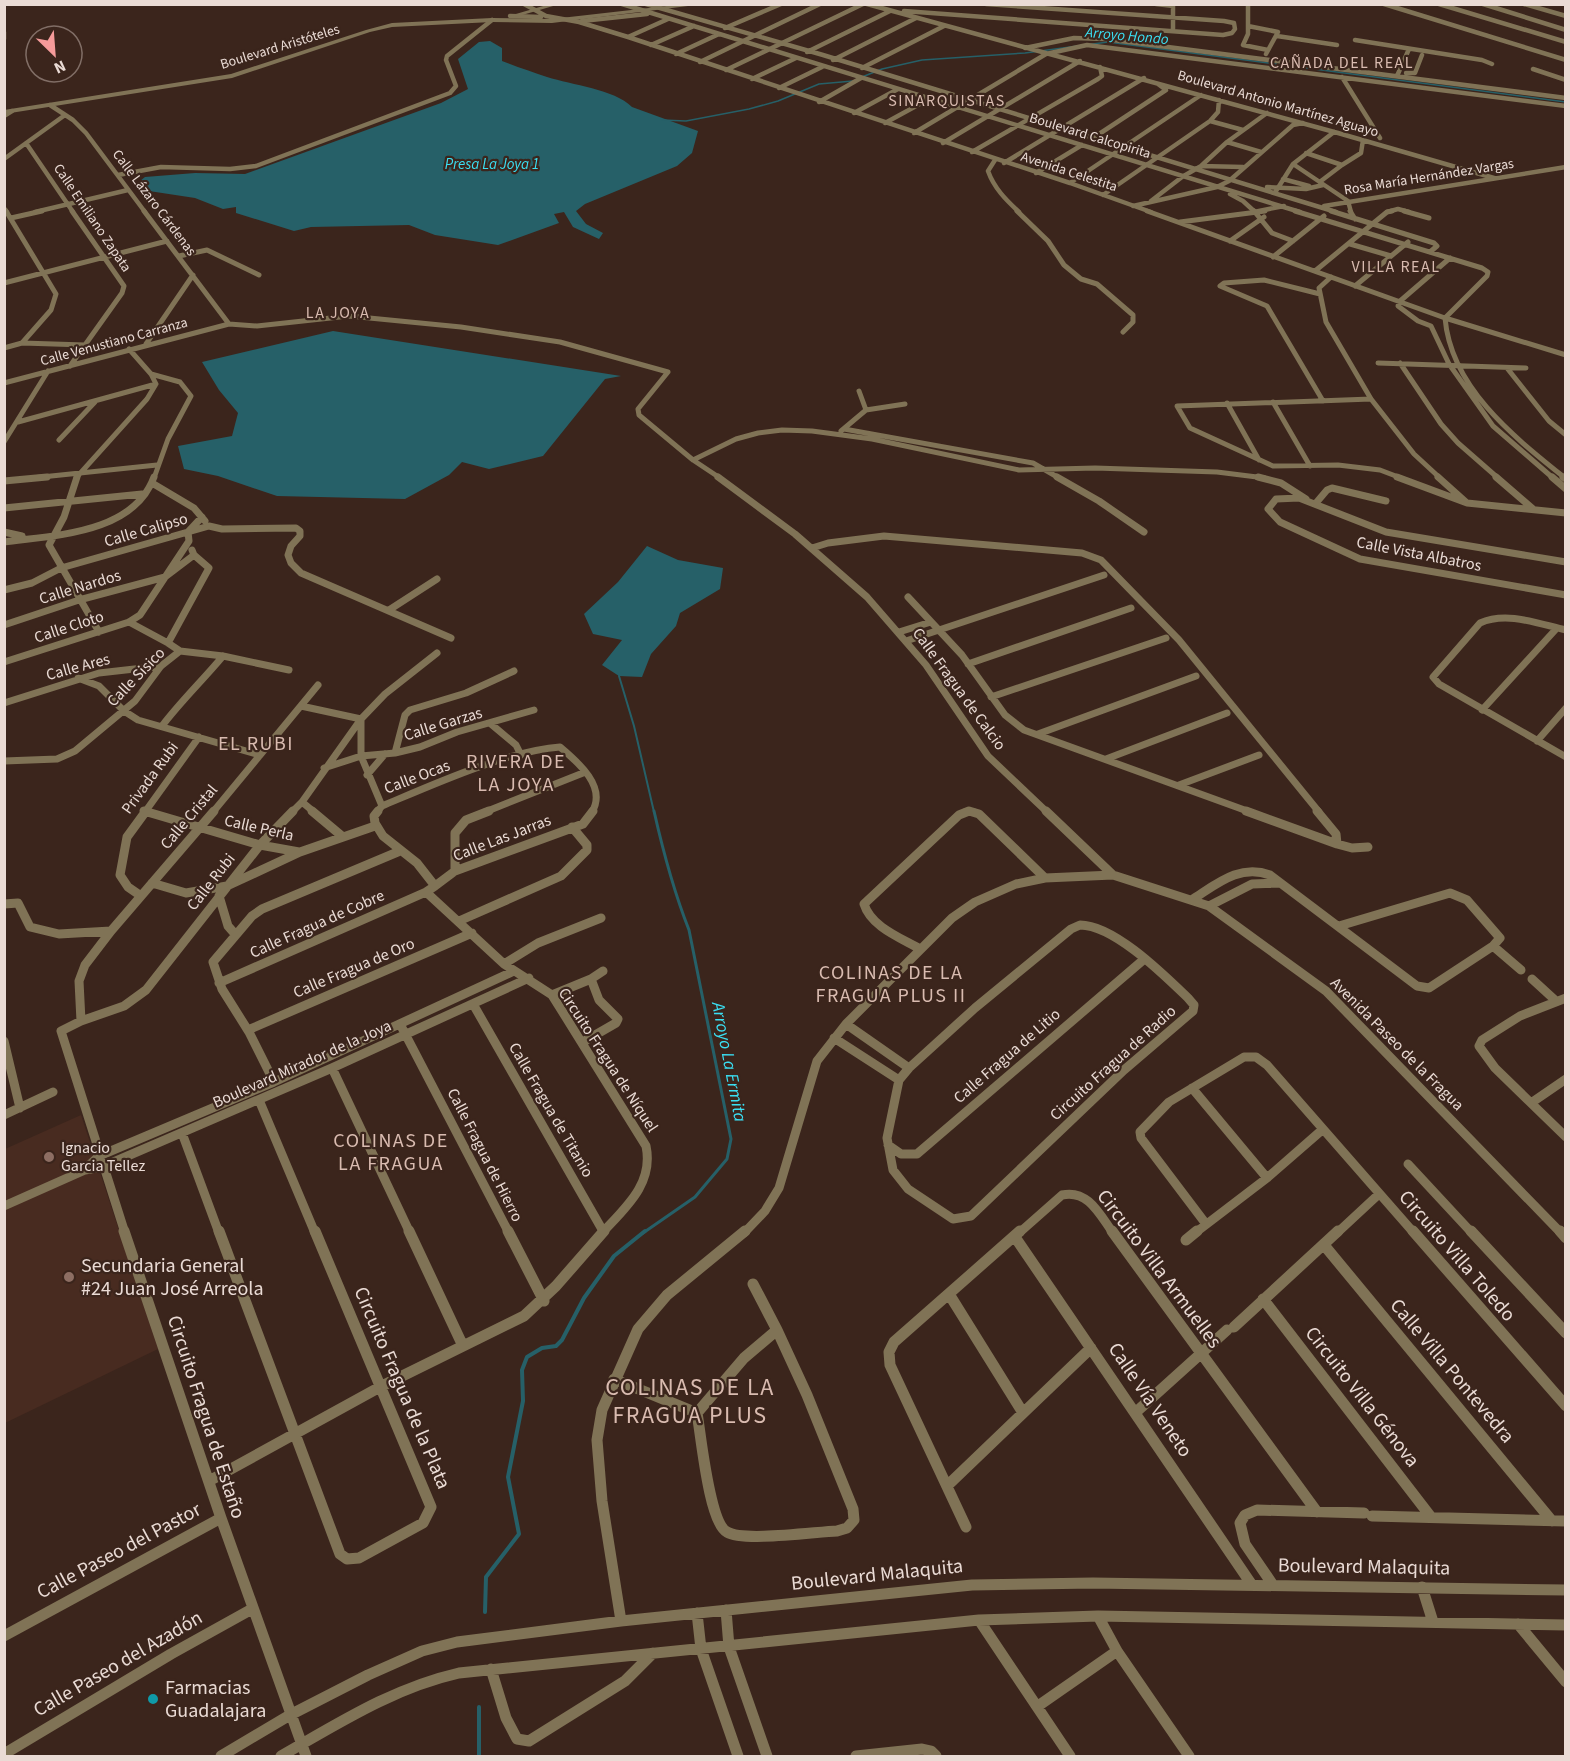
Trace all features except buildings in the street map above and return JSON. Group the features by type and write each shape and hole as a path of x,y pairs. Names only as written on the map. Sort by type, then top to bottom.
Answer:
{"street":[{"name":"Boulevard Calcopirita","path":"622,4 795,59 1147,165 1180,178 1297,210 1482,268 1488,272 1487,276 1454,312 1445,318"},
{"name":"Boulevard Calcopirita","path":"646,4 863,67 1251,187"},
{"name":"Boulevard Aristóteles","path":"324,43 398,24 492,20 546,22 702,4"},
{"path":"713,32 781,4"},
{"path":"700,62 820,4"},
{"path":"726,70 865,4 1031,49 1074,38 1106,39 1398,74 1566,98"},
{"name":"Boulevard Antonio Martínez Aguayo","path":"878,4 1494,178"},
{"path":"901,11 1024,22 1227,34 1235,29 1234,23 1231,22 986,4"},
{"path":"1156,4 1173,5 1173,31"},
{"path":"1248,4 1248,26 1243,45 1268,50"},
{"path":"1384,4 1566,60"},
{"path":"1439,4 1468,13 1472,20 1566,42"},
{"path":"1492,7 1500,4"},
{"path":"1524,4 1566,16"},
{"path":"526,5 556,5"},
{"path":"526,5 533,11 562,19"},
{"path":"510,16 556,5"},
{"path":"1468,13 1484,5 1565,29"},
{"path":"1024,22 1028,6"},
{"path":"752,79 890,11"},
{"path":"579,22 652,14"},
{"path":"628,37 680,14"},
{"name":"Boulevard Aristóteles","path":"4,112 221,78 371,26 398,21 510,16 562,19"},
{"path":"601,29 634,16"},
{"path":"779,88 916,18"},
{"name":"Avenida Celestita","path":"562,19 628,37 994,160 1070,183 1445,318 1566,355"},
{"path":"118,175 161,167 230,169 256,166 450,93 456,86 446,60 447,56 492,20"},
{"path":"1463,28 1472,20"},
{"path":"651,45 694,26"},
{"path":"819,102 856,77 863,67 944,26"},
{"path":"1248,26 1277,30 1277,36 1263,59"},
{"path":"1540,41 1565,29"},
{"path":"4,32 4,39"},
{"path":"676,54 719,34"},
{"path":"1277,36 1337,45"},
{"path":"1355,40 1422,55 1487,66 1492,64 1482,60 1408,51"},
{"path":"1525,47 1533,44"},
{"path":"914,133 971,100 1045,52 1075,46 1100,45 1566,106"},
{"name":"Boulevard Aristóteles","path":"4,112 220,75 305,50"},
{"path":"1398,74 1408,51"},
{"path":"1542,53 1566,54"},
{"path":"1398,74 1415,73 1422,55"},
{"path":"943,143 1080,61"},
{"path":"972,152 1098,78 1102,75 1100,67"},
{"path":"1533,69 1566,80"},
{"path":"1342,76 1380,138"},
{"path":"1004,163 1144,78"},
{"path":"1155,82 1166,90 1195,93"},
{"path":"854,113 898,89"},
{"path":"1036,173 1166,90"},
{"path":"1070,183 1125,148 1201,94"},
{"path":"885,123 929,99"},
{"path":"1102,195 1210,121 1217,115 1220,107 1219,100"},
{"name":"Calle Lázaro Cárdenas","path":"50,105 86,133 229,324"},
{"path":"1148,203 1180,178 1201,166 1227,142 1267,113"},
{"path":"4,159 65,115"},
{"path":"1288,119 1293,125"},
{"path":"1210,121 1243,130"},
{"path":"1220,188 1293,125 1303,123"},
{"path":"1276,190 1293,164 1334,132"},
{"path":"1133,206 1220,188 1251,187 1276,190 1313,188 1362,152 1363,140"},
{"path":"1227,142 1261,152"},
{"name":"Calle Emiliano Zapata","path":"26,143 105,256 124,288 70,366"},
{"path":"1306,153 1342,165"},
{"path":"994,160 988,171 1002,196 1048,242 1065,265 1081,279 1097,284 1133,315 1133,322 1123,332"},
{"path":"1293,164 1348,201 1351,214 1355,218 1355,230"},
{"path":"1201,166 1244,167"},
{"name":"Rosa María Hernández Vargas","path":"1297,210 1566,167"},
{"path":"1180,178 1196,192"},
{"path":"1283,179 1313,188"},
{"path":"1220,188 1243,201 1272,233 1293,241"},
{"path":"1230,241 1280,207 1287,196 1306,189"},
{"path":"11,218 128,190"},
{"path":"1276,190 1287,196 1434,243 1437,246 1430,252"},
{"path":"1273,257 1331,210 1342,204"},
{"path":"1176,222 1280,207"},
{"path":"4,208 56,294 55,304 22,343"},
{"path":"1315,271 1387,212 1398,209 1429,218"},
{"path":"1328,221 1382,217"},
{"path":"1355,286 1414,237"},
{"path":"4,283 167,242"},
{"path":"1350,244 1391,256"},
{"path":"179,256 207,250 259,275"},
{"path":"1450,258 1399,302 1398,306 1431,327 1449,364 1493,426 1566,489"},
{"path":"146,344 194,275"},
{"path":"1331,277 1320,285 1326,322 1371,399 1414,454 1467,503"},
{"path":"1320,294 1258,280 1224,282 1220,286 1227,291 1268,306 1323,401"},
{"name":"Calle Venustiano Carranza","path":"4,383 229,324 257,326 349,316 461,327 560,342 668,372 637,412"},
{"path":"1445,318 1444,326 1458,365 1500,423 1566,479"},
{"path":"1431,327 1444,326"},
{"path":"4,348 22,343 85,345"},
{"path":"129,349 151,374 156,384"},
{"path":"1378,363 1526,368"},
{"path":"1400,363 1441,424 1458,443 1533,509"},
{"path":"1507,368 1550,421 1566,435"},
{"path":"4,442 48,372"},
{"path":"4,542 90,528 126,514 152,483 157,465 191,396 189,387 180,381 151,374"},
{"path":"18,422 156,384"},
{"path":"99,632 50,549 52,536 62,522 77,475 147,399 156,384"},
{"path":"859,391 866,410"},
{"path":"1371,399 1177,406 1190,428 1259,461 1280,467 1338,465 1380,470 1467,503 1566,513"},
{"path":"59,440 95,402"},
{"path":"1273,402 1310,466"},
{"path":"1227,403 1259,461"},
{"path":"841,431 866,410 905,404"},
{"name":"Calle Fragua de Calcio","path":"637,412 693,460 739,491 812,548 867,597 926,665 988,756 1113,875"},
{"path":"693,460 732,439 757,432 841,431 1033,463 1144,532"},
{"path":"4,481 157,465"},
{"path":"1048,471 1080,468 1231,473 1279,482 1296,488 1306,499"},
{"path":"152,483 194,508 209,526"},
{"path":"1316,503 1327,490 1332,488 1386,501"},
{"path":"4,508 142,494"},
{"name":"Calle Vista Albatros","path":"1566,562 1386,532 1306,499 1282,498 1269,504 1268,509 1280,522 1360,559 1566,595"},
{"path":"188,532 202,518"},
{"name":"Calle Calipso","path":"4,590 32,583 61,568 209,526 222,529 296,528 300,531 300,536 287,552 289,560 302,573 389,610"},
{"path":"4,532 30,537"},
{"name":"Calle Sisico","path":"4,761 46,761 66,756 124,711 148,687 161,666 180,651 168,643 208,573 207,564 194,555 188,532"},
{"path":"812,548 856,538 903,536 1082,552 1101,561 1179,640 1336,834 1337,844"},
{"path":"165,577 189,541"},
{"path":"165,577 194,555"},
{"path":"906,641 1104,574"},
{"name":"Calle Nardos","path":"4,625 79,600 165,577"},
{"name":"Calle Cloto","path":"4,662 129,621 140,615 165,577"},
{"path":"389,610 437,579"},
{"path":"908,597 968,664 1012,723 1337,844 1352,848 1368,848"},
{"path":"968,664 1131,608"},
{"path":"389,610 451,638"},
{"path":"1566,630 1508,618 1490,618 1480,623 1433,677 1438,684 1566,757"},
{"path":"129,621 168,643"},
{"path":"899,632 931,622"},
{"path":"1482,710 1557,628"},
{"path":"991,697 1166,638"},
{"path":"180,651 223,656 289,670"},
{"name":"Calle Rubi","path":"61,1031 81,1021 124,1006 146,990 260,845 302,802 361,719 385,694 437,653"},
{"path":"162,726 185,696 205,678 223,656"},
{"name":"Calle Ares","path":"4,703 78,678 120,670 161,666"},
{"path":"395,753 405,715 410,710 466,693 514,671"},
{"path":"1038,734 1196,676"},
{"path":"78,678 99,686 124,711 138,720 260,755 318,685"},
{"path":"301,706 361,719 361,756 367,775 382,806 374,816 375,826 400,851 408,854 435,886 426,892"},
{"path":"1537,741 1566,708"},
{"name":"Calle Garzas","path":"324,768 361,756 395,753 420,747 457,732 534,710"},
{"path":"1106,759 1227,713"},
{"path":"491,724 516,745 521,755"},
{"name":"Privada Rubi","path":"141,896 128,887 120,875 126,837 199,737"},
{"name":"Calle Ocas","path":"382,806 521,755 559,747 565,749 583,773"},
{"path":"367,775 385,753"},
{"name":"Calle Cristal","path":"81,1021 81,973 111,931 260,755"},
{"path":"1179,785 1259,755"},
{"path":"455,871 455,833 466,820 583,773"},
{"name":"Calle Las Jarras","path":"435,886 455,871 583,824 597,807 597,792 593,782 583,773"},
{"path":"302,802 343,837"},
{"name":"Calle Perla","path":"144,811 199,829 260,845 300,852"},
{"path":"920,949 871,918 864,911 864,904 959,815 969,811 979,814 1045,878"},
{"path":"152,883 186,893 226,886 300,852 375,826"},
{"path":"459,921 561,876 587,850 587,844 572,828"},
{"path":"274,1082 248,1030 219,983 213,970 213,962 235,934 262,909 400,851"},
{"path":"1192,899 1227,878 1253,869 1273,874 1282,883 1339,926 1423,989 1429,988 1493,946 1500,938 1467,900 1450,893 1339,926"},
{"name":"Avenida Paseo de la Fragua","path":"621,1621 602,1501 597,1440 602,1410 638,1329 667,1295 743,1233 765,1210 779,1188 817,1061 834,1038 952,918 975,902 1016,884 1045,878 1113,875 1209,906 1326,991 1566,1238"},
{"path":"1209,906 1237,889 1260,880 1282,883"},
{"path":"198,892 211,905"},
{"name":"Circuito Fragua de Níquel","path":"208,1481 380,1387 524,1316 544,1301 603,1231 627,1209 644,1182 649,1162 646,1146 552,995 529,978 504,964 426,892"},
{"name":"Calle Fragua de Cobre","path":"219,983 426,892"},
{"path":"219,896 228,926 235,934"},
{"path":"9,903 22,907 30,927 58,934 111,931"},
{"path":"504,964 538,943 601,918"},
{"name":"Circuito Fragua de Radio","path":"1092,925 1102,929 1142,961 1186,993 1194,1005 1193,1011 1124,1070 971,1216 953,1218 908,1189 893,1170 887,1138 899,1080 909,1068 975,1008 1071,929 1092,925"},
{"name":"Calle Fragua de Oro","path":"248,1030 472,933"},
{"path":"1493,946 1521,970"},
{"name":"Calle Fragua de Litio","path":"888,1145 894,1152 902,1155 917,1154 1142,961"},
{"name":"Boulevard Mirador de la Joya","path":"4,1206 514,971"},
{"path":"552,995 591,979 603,971"},
{"name":"Boulevard Mirador de la Joya","path":"100,1162 182,1133 259,1100 529,978"},
{"path":"583,1042 616,1023 617,1016 599,1000 591,979"},
{"path":"1532,979 1561,1000"},
{"path":"1561,1000 1520,1016 1482,1040 1479,1046 1495,1068 1566,1137"},
{"name":"Calle Fragua de Titanio","path":"473,1004 603,1231"},
{"name":"Calle Fragua de Hierro","path":"400,1024 544,1301"},
{"path":"846,1024 909,1068"},
{"name":"Circuito Fragua de Estaño","path":"61,1031 100,1162 252,1609 302,1744"},
{"path":"834,1038 899,1080"},
{"path":"4,1041 20,1108"},
{"name":"Circuito Villa Toledo","path":"1206,1224 1141,1138 1140,1132 1143,1126 1169,1102 1244,1058 1256,1057 1267,1065 1566,1406"},
{"path":"332,1068 463,1346"},
{"path":"1531,1103 1566,1079"},
{"path":"1192,1088 1267,1178"},
{"path":"4,1115 53,1092"},
{"name":"Circuito Fragua de la Plata","path":"182,1133 340,1554 347,1559 359,1558 423,1523 431,1507 259,1100"},
{"path":"1186,1240 1267,1178 1322,1130"},
{"path":"1408,1164 1566,1333"},
{"name":"Circuito Villa Armuelles","path":"966,1527 890,1365 889,1352 894,1342 1062,1195 1071,1193 1088,1199 1317,1512"},
{"path":"1136,1413 1379,1194"},
{"name":"Calle Vía Veneto","path":"1015,1237 1252,1585"},
{"name":"Calle Villa Pontevedra","path":"1324,1245 1552,1521"},
{"path":"753,1284 778,1329 853,1509 854,1520 847,1528 837,1531 741,1537 726,1534 718,1526 714,1514 697,1413 730,1372 757,1344 778,1329"},
{"path":"949,1294 1023,1413"},
{"name":"Circuito Villa Génova","path":"1263,1299 1431,1517"},
{"path":"947,1486 1091,1348"},
{"path":"614,1379 697,1413"},
{"path":"1273,1585 1245,1544 1238,1526 1241,1518 1247,1512 1257,1510 1566,1521"},
{"name":"Calle Paseo del Pastor","path":"4,1636 221,1518"},
{"name":"Boulevard Malaquita","path":"221,1756 290,1715 368,1675 422,1651 457,1642 621,1621 972,1585 1093,1583 1566,1590"},
{"path":"1422,1587 1433,1622"},
{"name":"Calle Paseo del Azadón","path":"4,1754 171,1654 252,1609"},
{"path":"726,1611 729,1647 767,1756"},
{"path":"697,1613 701,1649 738,1756"},
{"path":"1098,1616 1117,1651 1189,1756"},
{"path":"280,1756 374,1702 428,1680 491,1669 729,1647 979,1620 1098,1616 1566,1625"},
{"path":"979,1620 1070,1756"},
{"path":"1518,1624 1566,1682"},
{"path":"1038,1706 1117,1651"},
{"path":"491,1669 506,1718 517,1739 529,1741 626,1681 653,1653"},
{"path":"302,1744 306,1756"},
{"path":"856,1756 922,1749 931,1751 936,1756"}],"shaded area":[{"name":"Secundaria General #24 Juan José Arreola","path":"81,1115 158,1349 5,1423 5,1149"}],"water":[{"name":"Presa La Joya 1","path":"490,41 502,48 502,61 547,77 604,92 632,107 698,131 692,153 677,166 585,204 576,211 586,224 603,233 599,239 573,227 564,212 554,214 559,223 498,245 435,235 409,225 311,227 294,231 236,213 236,207 223,209 195,198 149,191 140,181 145,177 195,173 245,174 441,103 468,89 458,59 479,42"},
{"path":"333,331 621,376 605,379 543,456 489,469 462,462 449,475 405,499 277,496 218,476 184,469 178,446 232,436 238,413 219,390 202,362"},
{"path":"647,546 678,560 723,568 720,589 680,613 676,626 651,654 642,677 619,676 602,665 622,640 593,634 584,614 618,582"}],"waterway":[{"name":"Arroyo Hondo","path":"862,77 882,69 922,60 1025,53 1108,42 1566,102"},
{"name":"Arroyo Hondo","path":"662,120 686,121 749,109 778,101 819,84 853,81"},
{"name":"Arroyo La Ermita","path":"619,676 634,726 654,812"},
{"name":"Arroyo La Ermita","path":"643,1233 695,1197 727,1159 731,1139 689,930 669,871 654,811"},
{"name":"Arroyo La Ermita","path":"485,1612 486,1577 519,1534 508,1477 523,1401 522,1370 527,1357 542,1348 556,1346 562,1340 584,1298 614,1256 645,1231"},
{"name":"Arroyo La Ermita","path":"479,1707 479,1756"}],"place":[{"name":"Ignacio Garcia Tellez","path":"49,1157"},
{"name":"Secundaria General #24 Juan José Arreola","path":"69,1277"},
{"name":"Farmacias Guadalajara","path":"153,1699"}],"district":[{"name":"CAÑADA DEL REAL","path":"1342,63"},
{"name":"SINARQUISTAS","path":"947,101"},
{"name":"VILLA REAL","path":"1396,267"},
{"name":"LA JOYA","path":"338,313"},
{"name":"EL RUBI","path":"256,744"},
{"name":"RIVERA DE LA JOYA","path":"516,774"},
{"name":"COLINAS DE LA FRAGUA PLUS II","path":"891,984"},
{"name":"COLINAS DE LA FRAGUA","path":"391,1152"},
{"name":"COLINAS DE LA FRAGUA PLUS","path":"690,1401"}]}
